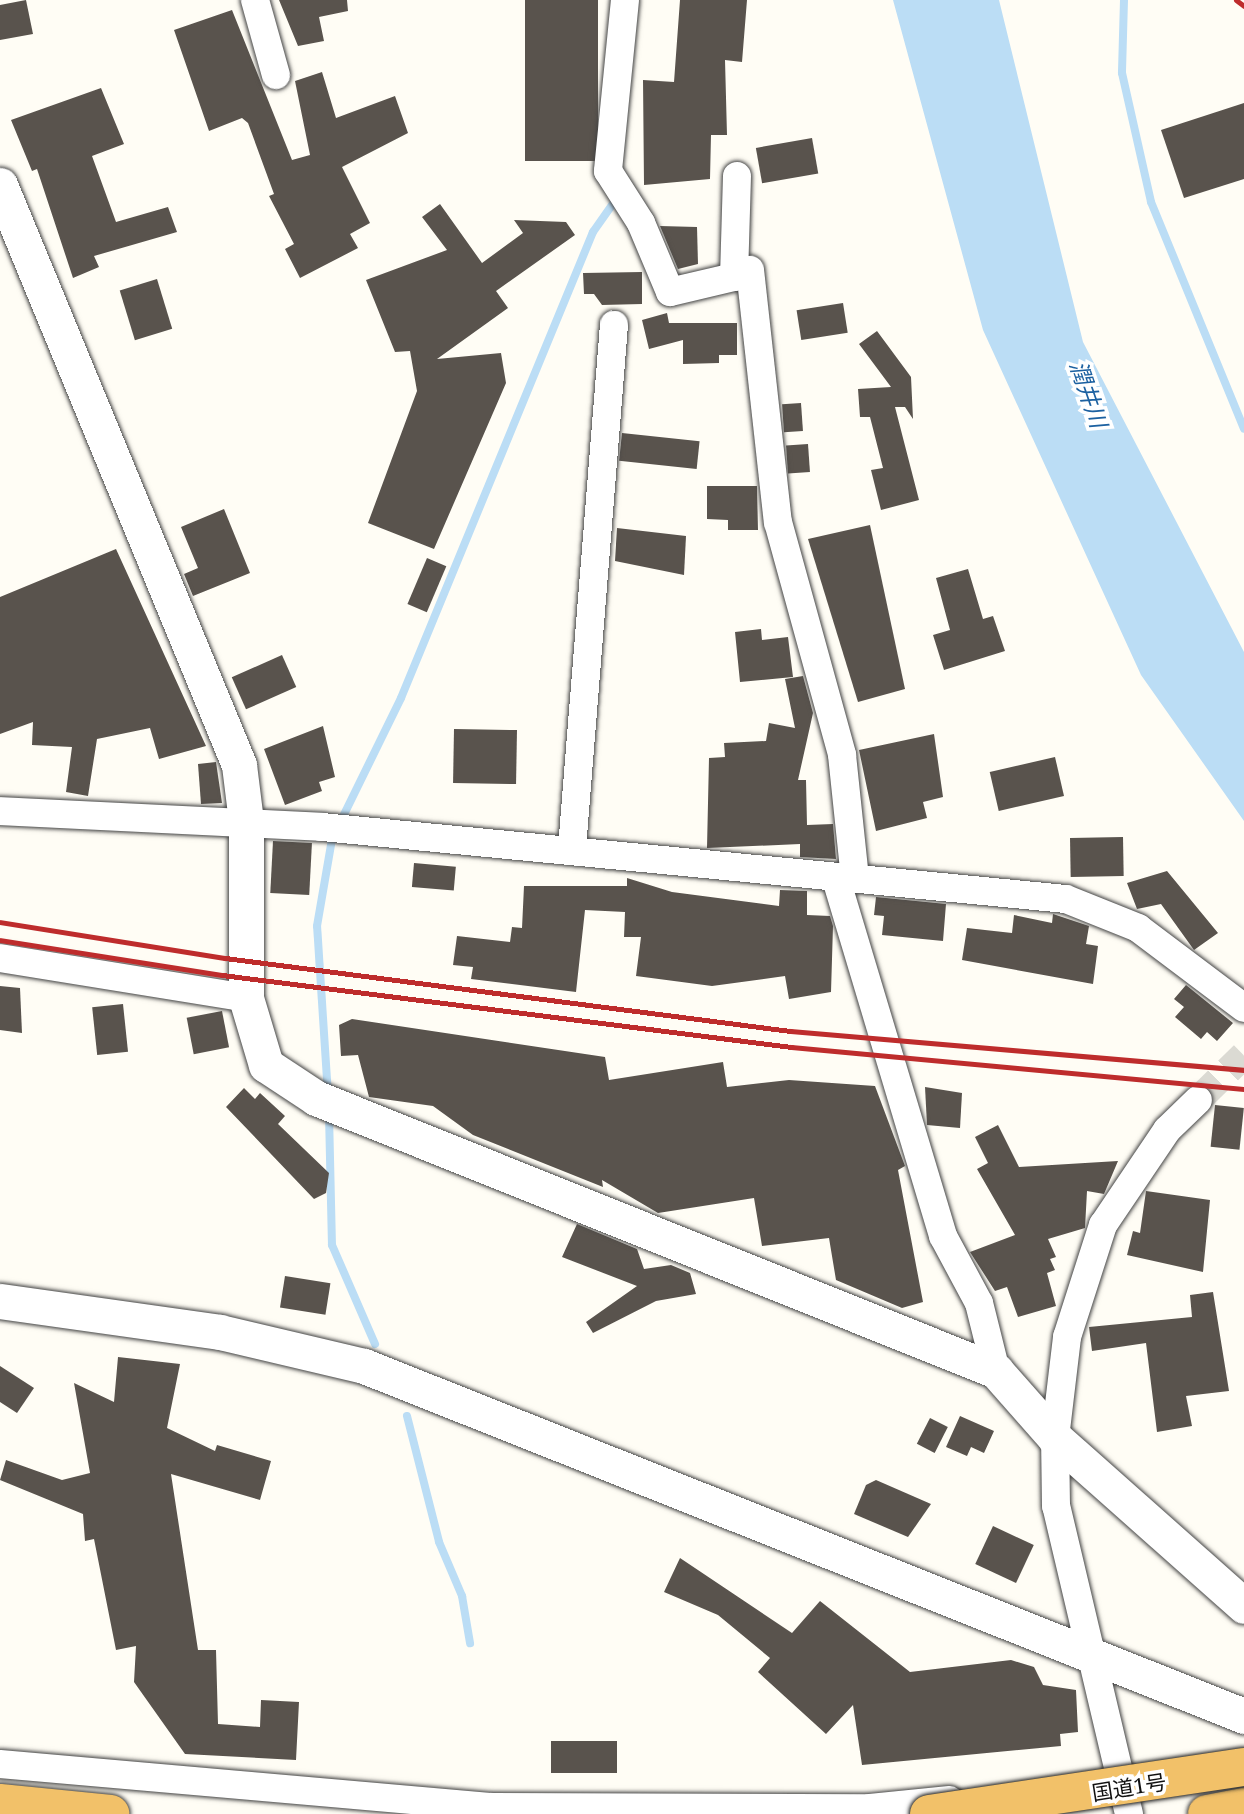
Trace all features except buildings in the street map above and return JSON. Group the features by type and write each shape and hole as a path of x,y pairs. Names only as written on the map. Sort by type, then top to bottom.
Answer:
{"highway":[{"name":"国道1号","path":"929,1814 1244,1766"},
{"path":"0,1803 110,1814"},
{"path":"1207,1814 1244,1807"}],"street":[{"path":"255,0 276,75"},
{"path":"625,0 608,171 670,292 734,277 750,270 778,523 842,755 845,878 943,1236 979,1303 996,1371"},
{"path":"734,277 737,176"},
{"path":"0,185 239,765 246,821 246,998 266,1065 328,1103 996,1371 1055,1438 1244,1606"},
{"path":"572,848 614,325"},
{"path":"0,811 246,821 572,848 1101,908 1164,946 1244,1008"},
{"path":"0,958 246,998"},
{"path":"1129,1814 1056,1506 1055,1438 1067,1337 1103,1225 1167,1130 1198,1100"},
{"path":"0,1301 220,1332 364,1366 1244,1716"},
{"path":"0,1764 492,1807 870,1808 1121,1784"}],"water":[{"name":"潤井川","path":"893,0 999,0 1083,342 1244,652 1244,821 1141,675 983,330"}],"waterway":[{"path":"1124,0 1122,73 1151,202 1244,429"},
{"path":"328,1095 317,926 332,839 401,698 593,232 617,198"},
{"path":"329,1114 332,1245 375,1344"},
{"path":"407,1416 439,1542 462,1596 470,1643"}],"tunnel":[{"path":"1198,1100 1244,1055"}],"railway":[{"path":"1236,0 1244,6"},
{"path":"0,922 225,958 790,1031 1244,1070"},
{"path":"0,940 222,975 791,1047 1244,1089"}]}
